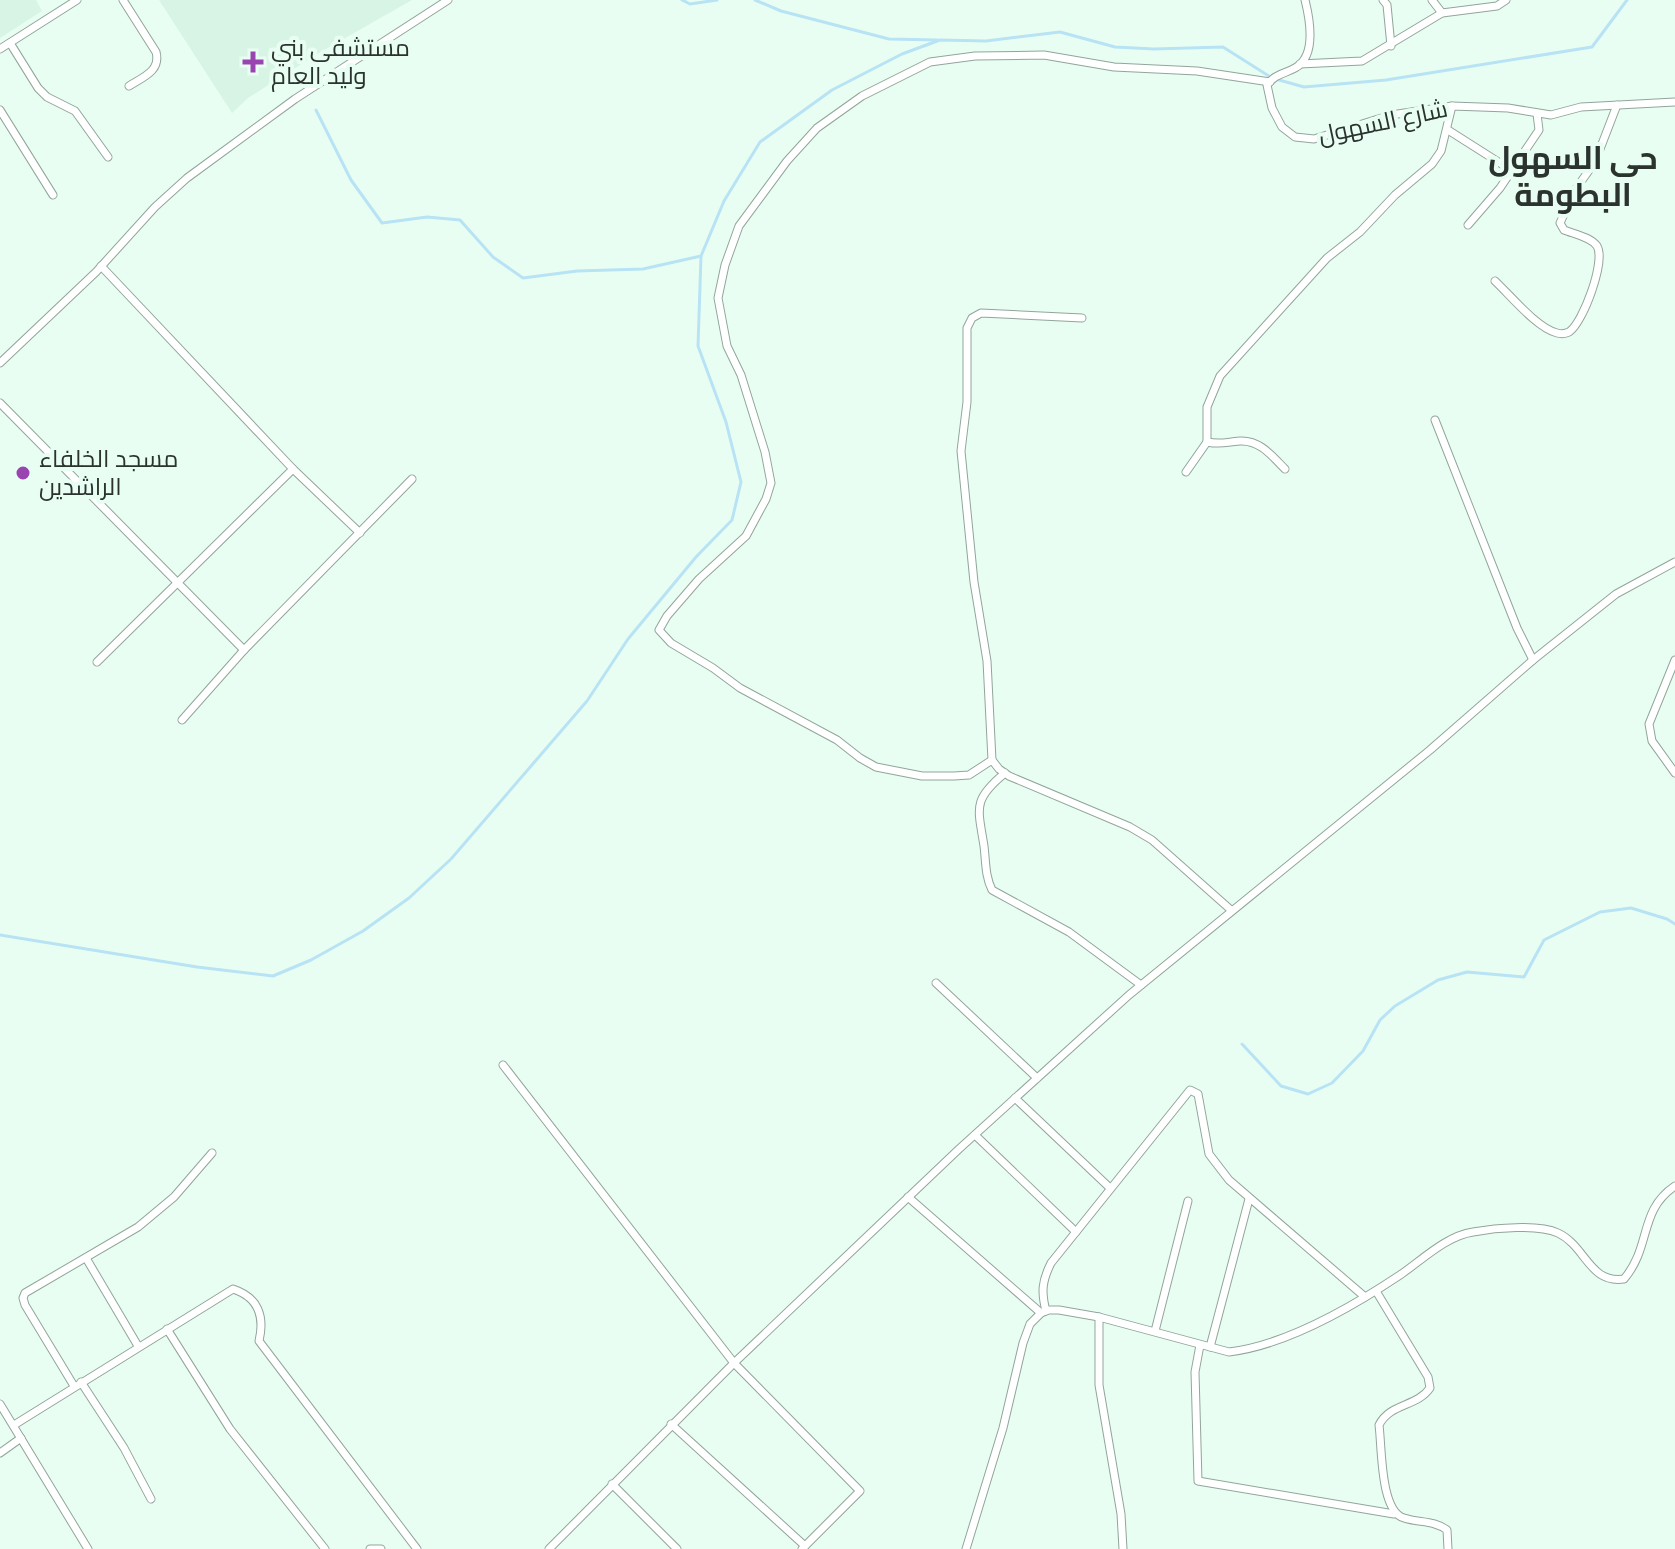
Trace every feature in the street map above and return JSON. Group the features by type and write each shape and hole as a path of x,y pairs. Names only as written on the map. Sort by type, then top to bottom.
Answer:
{"street":[{"path":"0,49 77,0"},
{"path":"123,0 158,60 152,71 129,86"},
{"path":"0,363 187,178 320,82 448,0"},
{"path":"1300,64 1306,54 1310,32 1305,0"},
{"path":"1383,0 1387,5 1391,46"},
{"path":"1432,0 1442,13"},
{"path":"992,760 969,775 954,776 922,776 876,767 837,740 740,688 703,661 671,643 659,630 699,579 746,536 771,483 765,452 741,375 727,346 718,298 725,265 739,226 787,161 817,128 862,96 930,62 975,56 1044,55 1114,67 1197,71 1268,83 1300,64 1362,61 1442,13 1497,6 1506,0"},
{"path":"10,43 38,88 47,97 75,111 108,157"},
{"name":"شارع السهول","path":"1268,83 1272,108 1282,127 1295,137 1314,139 1391,115 1452,106 1508,108 1551,115 1581,107 1675,102"},
{"path":"1495,281 1546,328 1560,334 1568,333 1574,326 1601,262 1597,246 1585,237 1564,230 1560,223 1575,190 1595,162 1617,105"},
{"path":"1186,472 1207,442 1207,407 1224,371 1327,258 1360,232 1395,195 1432,164 1441,151 1452,106"},
{"path":"0,110 53,195"},
{"path":"1468,225 1539,130 1537,114"},
{"path":"1448,130 1511,170"},
{"path":"101,266 293,469 360,533"},
{"path":"1082,318 981,313 972,318 967,328 967,402 961,451 974,582 987,661 992,760 1005,773 1130,827 1152,840 1231,910"},
{"path":"0,403 244,650"},
{"path":"1435,420 1517,628 1533,660"},
{"path":"1207,442 1224,446 1243,441 1259,444 1285,469"},
{"path":"97,662 293,469"},
{"path":"182,720 244,650 412,479"},
{"path":"549,1549 671,1424 908,1197 1141,985 1616,594 1675,562"},
{"path":"1675,660 1649,724 1652,741 1675,773"},
{"path":"1005,773 990,785 981,800 978,819 987,880 992,890 1069,932 1141,985"},
{"path":"936,983 1037,1078"},
{"path":"503,1065 734,1363 860,1491 804,1548 671,1424"},
{"path":"1043,1312 1043,1280 1051,1263 1190,1090 1198,1094 1209,1154 1229,1180 1365,1297"},
{"path":"1015,1098 1110,1188"},
{"path":"975,1135 1076,1232"},
{"path":"151,1499 124,1448 78,1384 23,1298 32,1287 138,1227 195,1175 212,1153"},
{"path":"966,1549 1003,1428 1023,1343 1030,1324 1043,1312 1059,1310 1099,1317 1229,1352 1248,1350 1276,1341 1365,1297 1450,1240 1469,1232 1506,1229 1545,1229 1558,1233 1602,1278 1612,1281 1624,1279 1640,1252 1650,1212 1660,1197 1675,1186"},
{"path":"908,1197 1043,1312"},
{"path":"1210,1347 1249,1199"},
{"path":"1155,1331 1188,1201"},
{"path":"86,1258 138,1346"},
{"path":"14,1425 233,1289 247,1294 259,1311 263,1325 259,1341 417,1549"},
{"path":"1376,1291 1428,1377 1430,1388 1416,1401 1390,1411 1379,1425 1387,1498 1394,1514"},
{"path":"1099,1317 1099,1385 1121,1514 1123,1549"},
{"path":"167,1329 230,1429 325,1549"},
{"path":"1200,1345 1195,1372 1198,1481 1439,1524 1447,1530 1448,1549"},
{"path":"0,1404 88,1549"},
{"path":"0,1453 21,1438"},
{"path":"612,1484 677,1549"},
{"path":"370,1549 381,1549"}],"shaded area":[{"path":"0,0 36,0 42,11 0,38"},
{"name":"مستشفى بني وليد العام","path":"159,0 412,0 319,53 248,98 232,113"}],"waterway":[{"path":"682,0 690,4 717,0"},
{"path":"755,0 781,11 889,39 937,40"},
{"path":"0,935 273,976 311,960 363,931 409,898 451,859 587,701 628,639 696,557 732,520 741,482 726,422 698,346 701,256 724,201 760,142 832,90 902,54 940,40 986,41 1060,32 1115,47 1223,47 1272,78 1304,87 1386,80 1592,47 1627,0"},
{"path":"316,110 351,180 382,223 427,217 460,220 493,257 523,278 577,271 643,269 701,256"},
{"path":"1242,1044 1281,1086 1308,1094 1332,1083 1363,1051 1380,1020 1395,1006 1438,980 1467,972 1524,977 1544,940 1600,912 1631,908 1675,924"}],"place":[{"name":"مستشفى بني وليد العام","path":"253,62"},
{"name":"مسجد الخلفاء الراشدين","path":"23,473"}],"district":[{"name":"حي السهول البطومة","path":"1573,176"}]}
